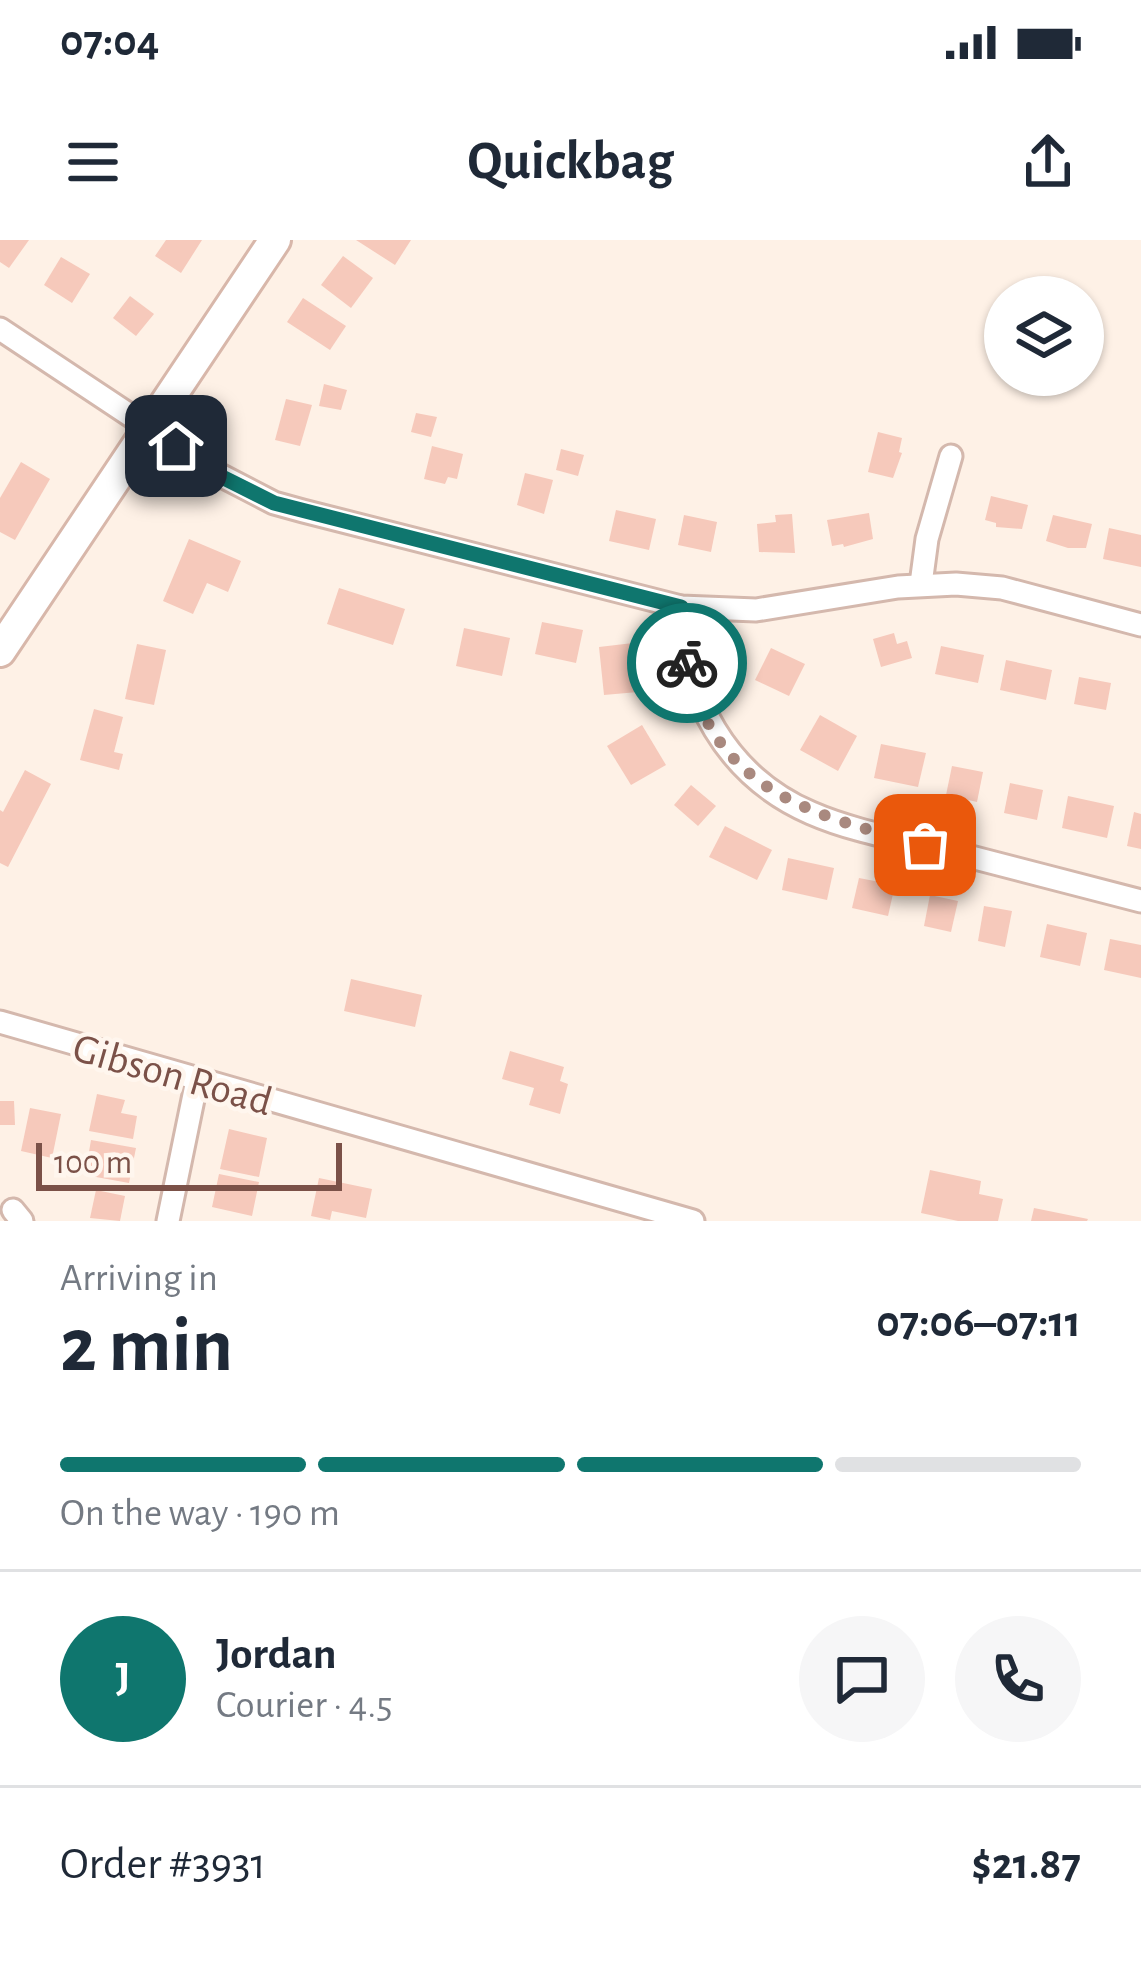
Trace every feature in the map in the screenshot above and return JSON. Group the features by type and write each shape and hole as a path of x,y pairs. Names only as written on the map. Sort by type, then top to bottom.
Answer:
{"street":[{"path":"0,651 274,240"},
{"path":"0,328 220,476 274,503 681,607 756,610 921,584 1002,588 1141,625"},
{"path":"921,584 927,539 951,456"},
{"path":"681,607 688,671 699,703 730,753 781,797 839,823 1141,901"},
{"name":"Gibson Road","path":"0,1022 693,1221"},
{"path":"168,1221 196,1080"}],"building":[{"path":"0,240 29,240 9,268 0,262"},
{"path":"166,240 202,240 181,273 155,256"},
{"path":"356,240 411,240 395,265"},
{"path":"343,256 373,278 351,308 321,285"},
{"path":"61,257 90,274 72,303 44,285"},
{"path":"130,296 154,314 136,336 113,318"},
{"path":"303,298 346,326 330,350 287,322"},
{"path":"324,384 347,390 341,410 319,406"},
{"path":"286,399 312,405 300,446 275,440"},
{"path":"416,413 437,417 431,437 411,432"},
{"path":"878,432 902,438 893,478 868,472"},
{"path":"432,446 463,454 457,479 448,477 445,484 424,479"},
{"path":"561,449 584,455 578,476 556,470"},
{"path":"21,462 50,479 15,540 0,532 0,498"},
{"path":"525,473 553,480 544,514 517,505"},
{"path":"991,496 1028,505 1022,529 996,527 985,520"},
{"path":"616,510 656,519 649,550 609,541"},
{"path":"869,513 873,539 832,546 827,520"},
{"path":"792,514 795,553 759,552 757,524 776,522 775,515"},
{"path":"684,515 717,522 711,552 678,545"},
{"path":"1053,515 1092,524 1086,548 1046,541"},
{"path":"1109,528 1141,535 1141,567 1103,559"},
{"path":"189,539 241,561 228,592 207,583 193,614 163,601"},
{"path":"339,588 405,609 393,645 327,624"},
{"path":"542,622 583,630 576,663 535,654"},
{"path":"464,628 510,638 502,676 456,666"},
{"path":"894,633 897,644 907,641 912,658 881,667 873,639"},
{"path":"633,643 638,692 604,695 599,647"},
{"path":"137,644 166,650 154,705 125,699"},
{"path":"941,646 984,655 978,683 935,674"},
{"path":"771,648 805,664 789,696 755,680"},
{"path":"1006,660 1052,670 1046,700 1000,690"},
{"path":"1079,677 1111,683 1106,710 1074,704"},
{"path":"94,709 123,717 114,752 123,754 119,770 80,760"},
{"path":"820,715 857,736 838,771 800,750"},
{"path":"642,725 666,765 631,785 607,746"},
{"path":"881,744 926,753 918,787 874,778"},
{"path":"952,766 983,772 977,802 946,795"},
{"path":"25,770 51,784 8,867 0,863 0,810 3,812"},
{"path":"1010,783 1043,790 1037,820 1004,813"},
{"path":"691,785 716,806 698,826 674,805"},
{"path":"1068,796 1114,806 1107,838 1062,828"},
{"path":"1134,812 1141,814 1141,849 1127,846"},
{"path":"725,826 772,850 757,880 709,857"},
{"path":"788,858 834,868 827,900 782,890"},
{"path":"859,878 895,885 888,916 852,908"},
{"path":"930,895 958,901 951,932 924,926"},
{"path":"984,906 1012,911 1005,947 978,941"},
{"path":"1047,924 1087,933 1080,966 1040,957"},
{"path":"1110,939 1141,945 1141,978 1104,970"},
{"path":"351,979 422,995 415,1027 344,1011"},
{"path":"510,1051 564,1067 560,1081 568,1084 560,1114 529,1105 534,1088 502,1079"},
{"path":"97,1094 125,1100 121,1113 137,1116 133,1139 89,1131"},
{"path":"0,1101 14,1101 15,1125 0,1125"},
{"path":"30,1108 61,1114 52,1158 21,1151"},
{"path":"229,1129 267,1138 259,1177 220,1169"},
{"path":"91,1140 136,1148 129,1183 85,1175"},
{"path":"930,1170 981,1181 979,1194 1003,1199 998,1221 958,1221 921,1213"},
{"path":"219,1174 259,1182 252,1216 212,1207"},
{"path":"319,1178 372,1189 366,1218 332,1211 330,1220 311,1216"},
{"path":"96,1190 125,1196 120,1221 90,1218"},
{"path":"1034,1208 1088,1219 1031,1221"}],"way so far":[{"path":"687,663 713,729 754,777 811,813 925,845"}],"route":[{"path":"176,446 220,476 274,503 681,607 687,663"}]}
